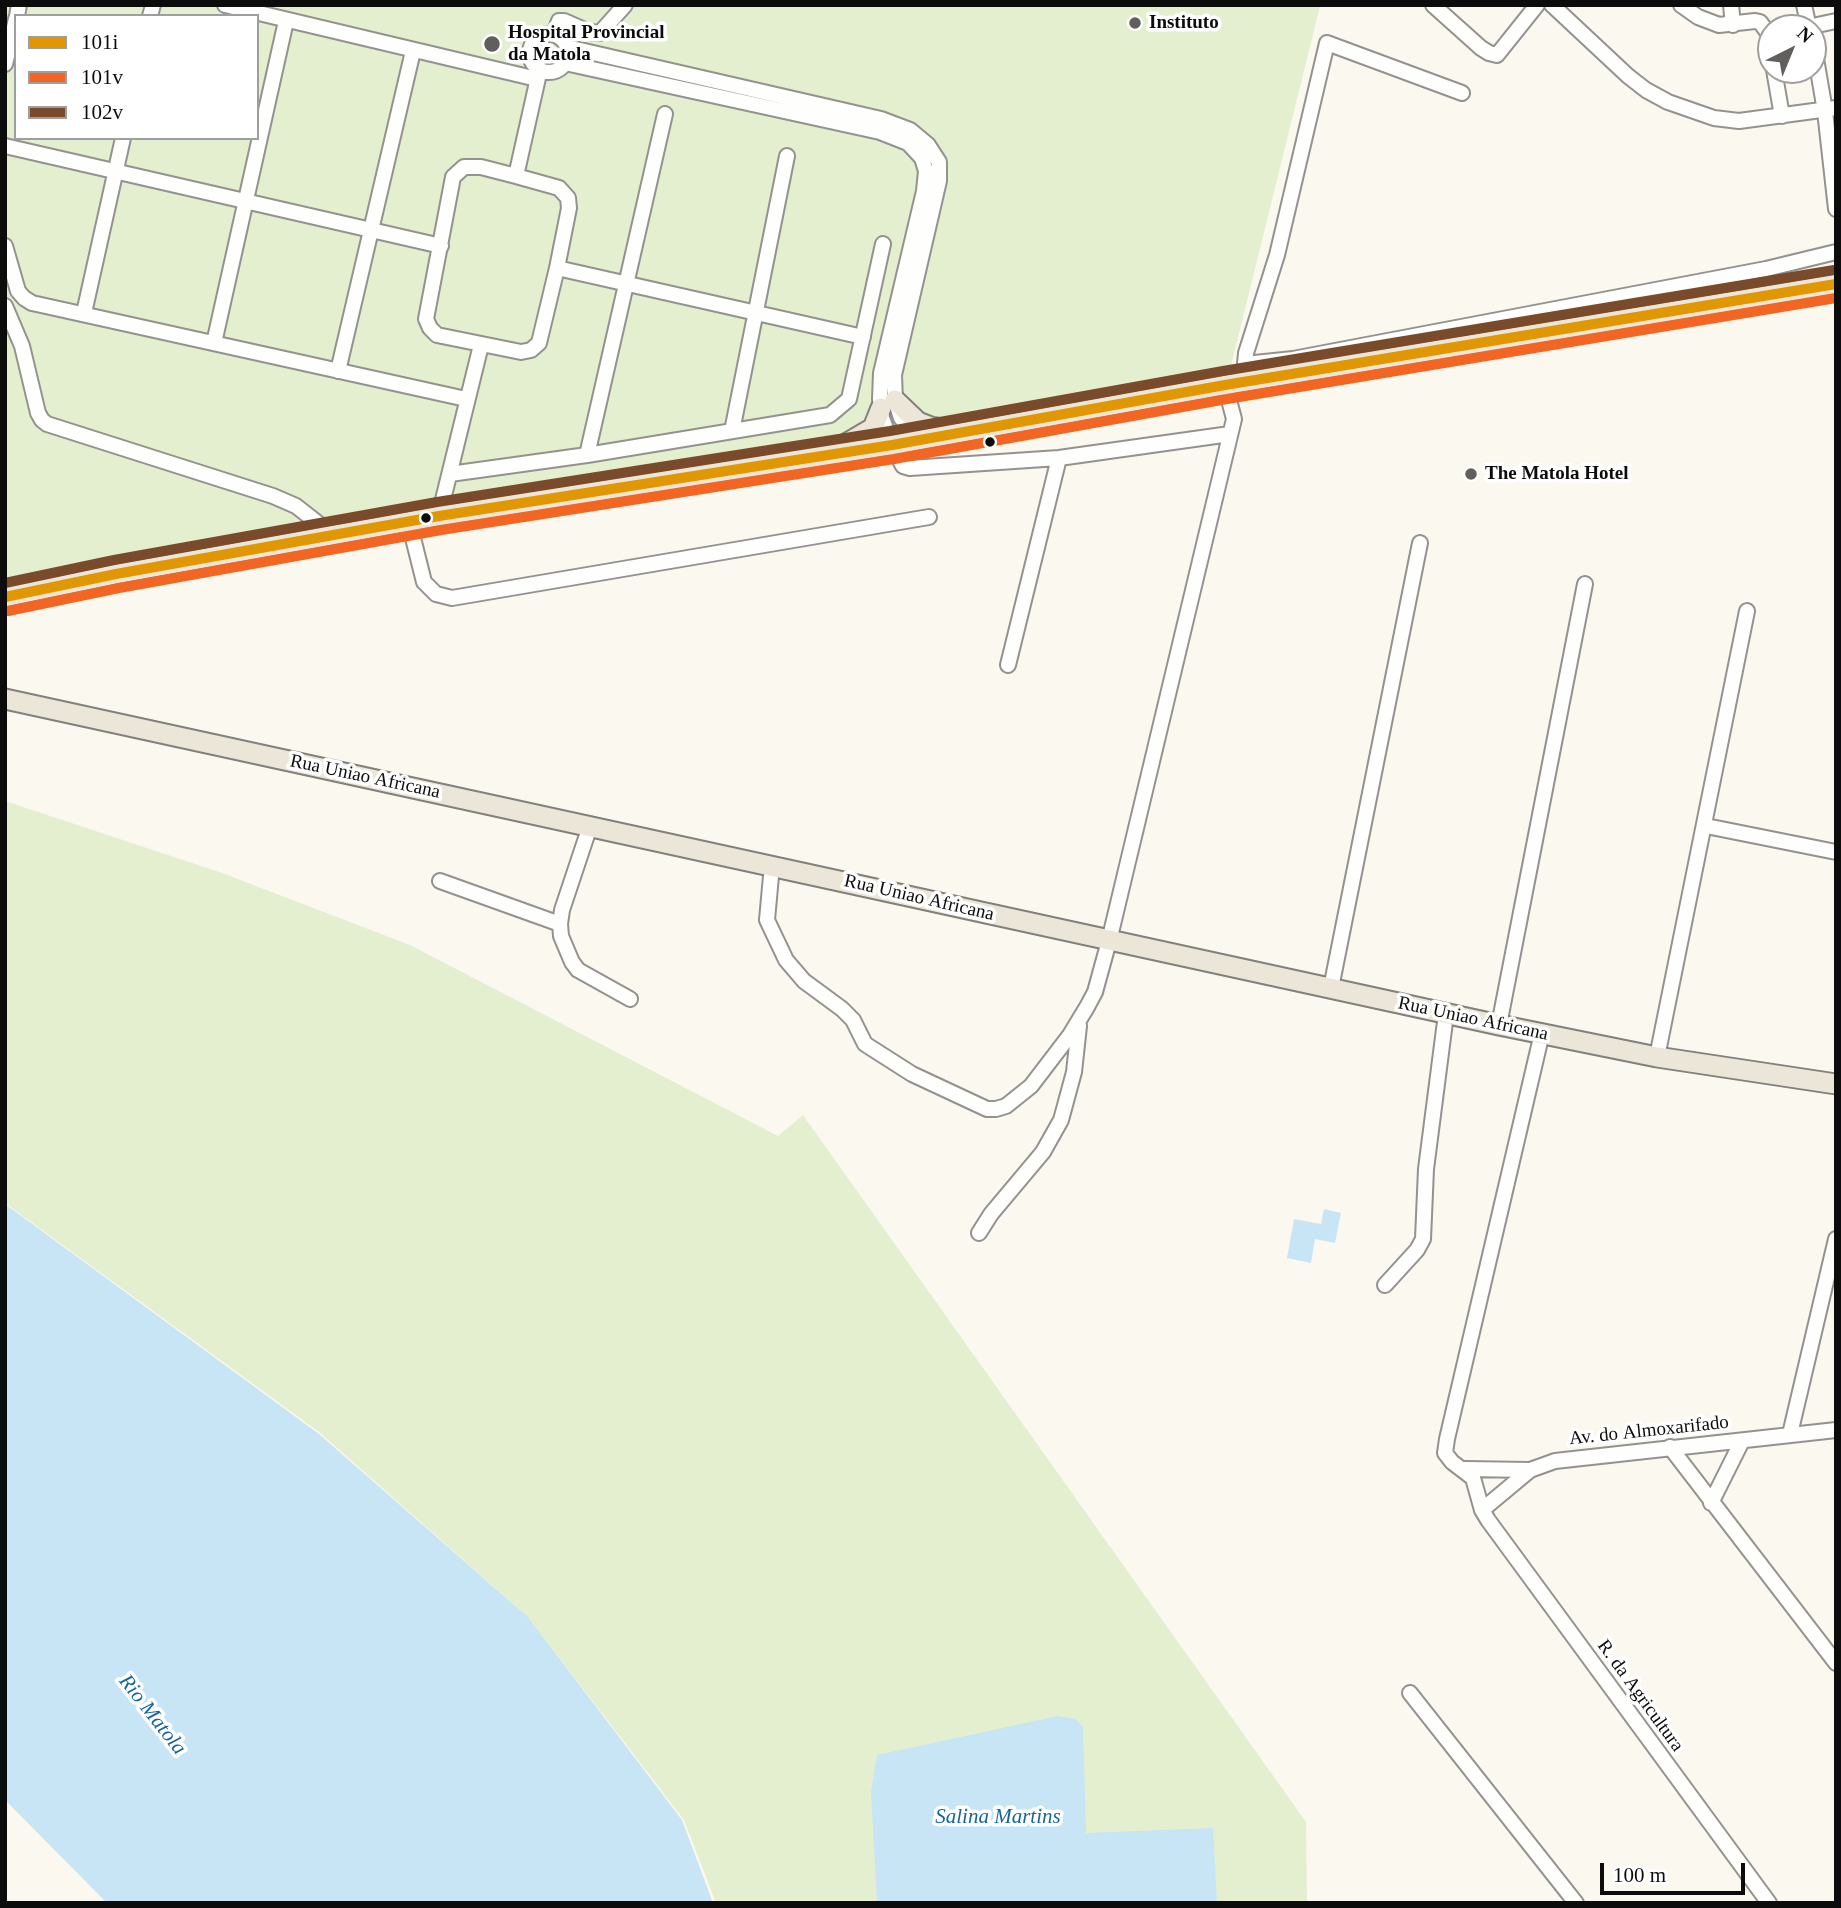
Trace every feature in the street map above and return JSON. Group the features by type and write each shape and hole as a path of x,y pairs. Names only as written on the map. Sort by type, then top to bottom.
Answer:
{"main road":[{"path":"5,597 439,516 892,445 1238,377 1836,284"},
{"path":"822,456 867,433 888,404 931,427 963,432"},
{"name":"Rua Uniao Africana","path":"5,699 772,864 1446,1014 1657,1057 1836,1084"}],"street":[{"path":"225,5 413,51 538,74 561,67 567,58 567,47"},
{"path":"554,34 559,21 589,32 600,33 625,5"},
{"path":"1435,6 1481,48 1497,55 1537,5"},
{"path":"1552,5 1628,76 1668,103 1714,118 1739,121 1830,109"},
{"path":"1681,5 1708,22 1733,25 1757,21"},
{"path":"1731,5 1733,25"},
{"path":"214,343 286,21"},
{"path":"5,64 14,26"},
{"path":"516,176 538,74 530,55 532,43 541,35 554,34 567,47 881,119 910,130 928,145 939,162 939,181 888,404"},
{"path":"772,864 767,920 786,960 804,981 853,1020 865,1044 912,1073 987,1109 996,1110 1031,1086 1080,1021 1095,992 1234,419 1238,377 1277,255 1327,43 1462,93"},
{"path":"338,371 413,51"},
{"path":"565,63 880,132 908,143 922,158 926,171 924,191 881,373 888,404 892,445 903,466 910,468 1059,458 1230,434"},
{"path":"1776,84 1782,116"},
{"path":"1824,84 1830,109 1836,209"},
{"path":"587,455 665,114"},
{"path":"84,313 123,140"},
{"path":"5,146 442,246"},
{"path":"732,431 786,156"},
{"path":"464,167 481,167 559,188 568,198 569,208 539,344 531,350 521,352 437,335 430,328 426,319 442,246 453,177 464,167"},
{"path":"450,474 587,455 830,415 849,399 883,244"},
{"path":"5,246 18,290 23,298 32,303 467,399"},
{"path":"1238,377 1293,359 1766,269 1836,252"},
{"path":"557,268 863,337"},
{"path":"5,306 22,346 42,420 273,496 296,506 333,535"},
{"path":"439,516 481,345"},
{"path":"888,404 918,440"},
{"path":"1008,664 1059,458"},
{"path":"409,522 424,582 436,594 452,598 929,517"},
{"path":"1331,988 1420,543"},
{"path":"1499,1025 1585,584"},
{"path":"1657,1057 1706,827 1747,611"},
{"path":"590,826 560,924 568,954 578,970 630,999"},
{"path":"1706,827 1836,852"},
{"path":"440,881 560,924"},
{"path":"1385,1284 1417,1250 1423,1239 1426,1169 1446,1014"},
{"path":"979,1233 991,1214 1043,1152 1061,1120 1074,1072 1080,1021"},
{"name":"R. da Agricultura","path":"1542,1033 1447,1439 1446,1453 1451,1462 1465,1469 1473,1478 1482,1510 1769,1903"},
{"path":"1790,1434 1836,1239"},
{"name":"Av. do Almoxarifado","path":"1482,1510 1530,1470 1555,1461 1836,1430"},
{"path":"1711,1503 1742,1441"},
{"path":"1670,1447 1836,1663"},
{"path":"1465,1469 1530,1470"},
{"path":"1410,1693 1573,1902"}],"green space":[{"path":"5,5 1317,5 1320,6 1229,374 5,590"},
{"path":"5,801 222,873 410,945 778,1136 803,1115 1306,1822 1307,1903 716,1903 684,1820 528,1617 319,1432 5,1203"}],"water":[{"name":"Rio Matola","path":"5,1204 319,1434 528,1617 682,1820 713,1903 107,1903 5,1800"},
{"path":"1324,1209 1341,1213 1335,1243 1315,1239 1311,1263 1287,1258 1294,1219 1321,1224"},
{"name":"Salina Martins","path":"1058,1716 1076,1719 1083,1727 1086,1833 1213,1828 1217,1903 877,1903 871,1792 877,1755"}],"transit line":[{"name":"102v","path":"5,583 114,560 437,502 890,431 1223,371 1834,270"},
{"name":"101i","path":"5,597 116,574 439,516 892,445 1225,385 1836,284"},
{"name":"101v","path":"8,611 119,588 441,530 894,459 1227,399 1836,298"}],"place":[{"name":"Instituto","path":"1135,23"},
{"name":"Hospital Provincial da Matola","path":"492,44"},
{"name":"The Matola Hotel","path":"1471,474"}]}
